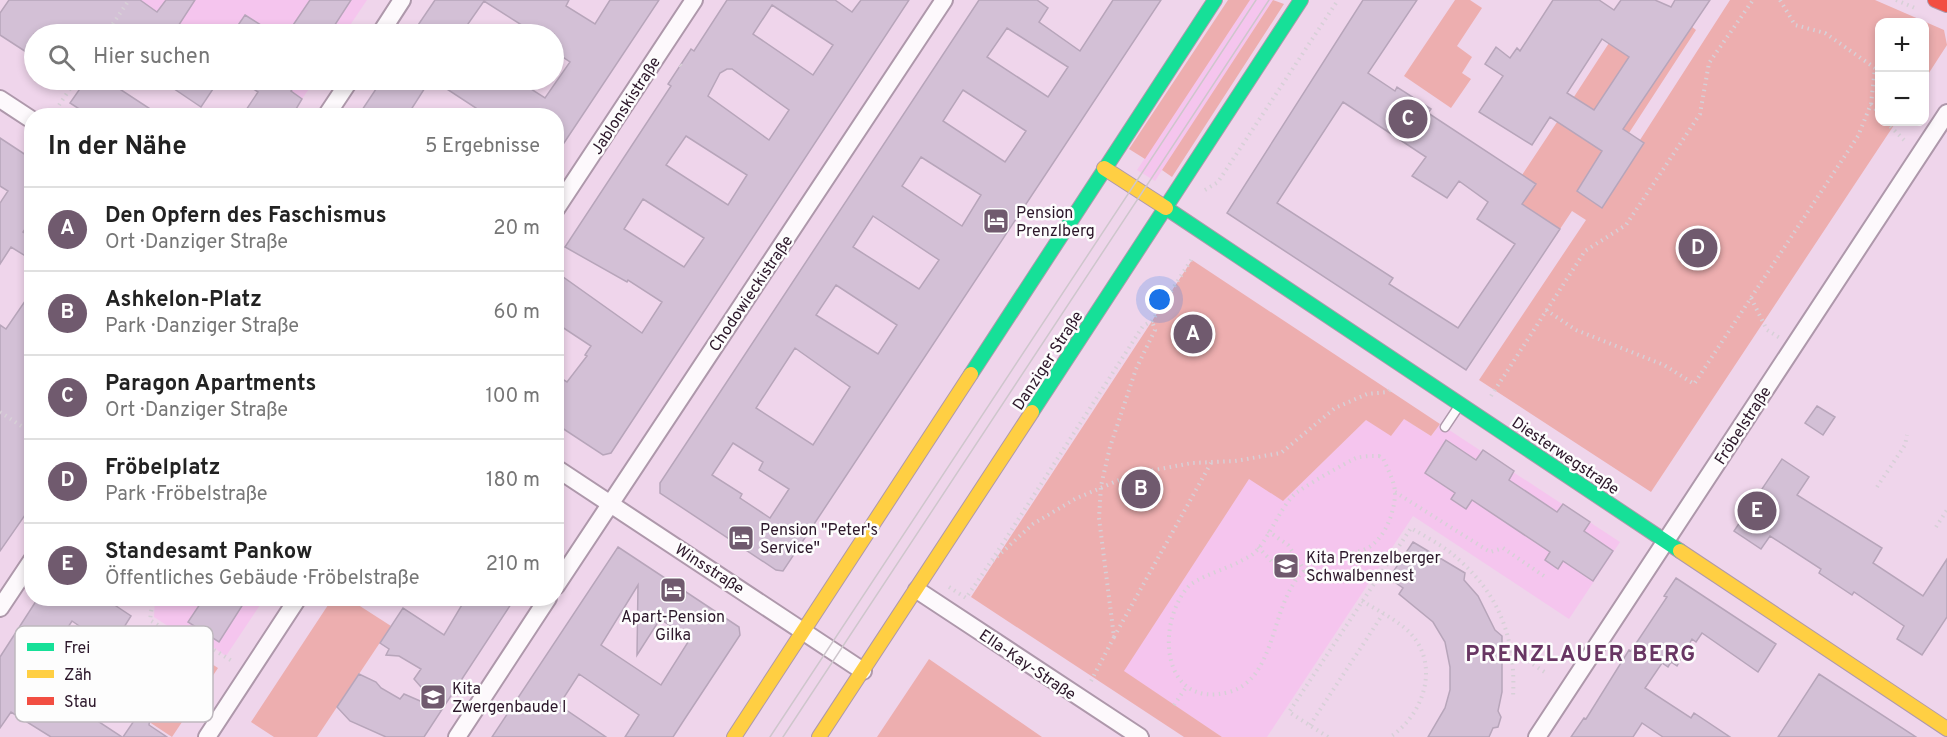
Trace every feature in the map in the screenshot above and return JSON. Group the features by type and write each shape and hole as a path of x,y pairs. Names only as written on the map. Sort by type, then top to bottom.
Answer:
{"main road":[{"path":"734,737 1215,0"},
{"name":"Danziger Straße","path":"819,737 1301,0"},
{"path":"1935,0 1947,5"},
{"name":"Diesterwegstraße","path":"1104,168 1461,403 1947,729"}],"street":[{"path":"386,24 402,0"},
{"name":"Jablonskistraße","path":"564,198 694,0"},
{"name":"Chodowieckistraße","path":"564,574 944,0"},
{"path":"331,108 343,90"},
{"path":"0,99 24,115"},
{"name":"Fröbelstraße","path":"1537,737 1947,113"},
{"name":"Winsstraße","path":"564,473 804,629 863,671"},
{"path":"0,608 24,572"},
{"name":"Ella-Kay-Straße","path":"917,590 1140,737"},
{"path":"207,737 293,606"},
{"path":"457,737 543,606"}],"lane":[{"path":"1445,427 1461,403"}],"path":[{"path":"113,24 129,0"},
{"path":"1201,192 1218,182 1338,0"},
{"path":"1491,396 1585,251 1626,225 1700,114 1709,63 1753,0"},
{"path":"1546,310 1576,330 1664,365 1694,384 1858,136 1871,104 1875,68 1825,33 1795,25 1780,0"},
{"path":"59,105 69,90"},
{"path":"1871,104 1875,108"},
{"path":"1890,126 1921,153"},
{"path":"949,587 966,597 1143,326 1152,321 1193,257"},
{"path":"1751,298 1767,330 1794,345"},
{"path":"1114,636 1099,518 1101,486 1110,447 1136,369 1155,330 1152,321"},
{"path":"990,563 1033,524 1101,486 1133,474 1281,453 1335,408 1367,394 1388,392 1392,387"},
{"path":"0,412 24,428"},
{"path":"1877,487 1905,445 1907,435"},
{"path":"1379,456 1383,458 1395,492 1388,521 1378,542 1362,551 1334,555 1305,571 1282,605 1262,664 1249,683 1229,692 1203,694 1187,686 1170,665 1169,634 1174,613 1189,586 1254,554 1268,531 1294,494 1355,459 1379,456"},
{"path":"1091,681 1212,462"},
{"path":"1395,492 1490,552 1503,548 1544,576"},
{"path":"1936,527 1947,510"},
{"path":"1328,737 1288,712 1411,528 1457,557 1482,585 1504,619 1513,651 1513,697"},
{"path":"1268,531 1288,544 1305,571"},
{"path":"1258,547 1280,570 1297,580"},
{"path":"1362,601 1406,629 1418,644 1424,659 1426,677 1423,696 1415,715 1402,729 1390,737"},
{"path":"152,606 150,620 160,626"},
{"path":"1310,726 1383,614"},
{"path":"213,649 231,661"},
{"path":"1513,651 1546,673"},
{"path":"1174,705 1187,686"}],"shaded area":[{"path":"140,0 367,0 351,24 176,24"},
{"path":"1228,0 1250,0 1145,159 1129,149"},
{"path":"1250,0 1273,0 1155,181 1137,170"},
{"path":"1273,0 1284,4 1172,177 1162,170"},
{"path":"1455,0 1470,0 1482,8 1457,46 1472,57 1462,73 1471,79 1451,108 1404,76"},
{"path":"1730,0 1875,0 1916,18 1875,18 1875,126 1893,126 1651,492 1479,380 1586,220 1572,211 1560,229 1522,204 1522,175 1563,113 1573,132 1602,151 1577,191 1602,208 1644,143 1640,140"},
{"path":"1929,23 1944,30 1947,45 1929,73"},
{"path":"1691,26 1696,30 1629,133 1589,107 1568,106 1609,43"},
{"path":"289,90 308,90 302,99"},
{"path":"1192,260 1440,424 1431,436 1404,419 1391,436 1366,420 1283,501 1249,479 1124,671 1222,737 1184,737 971,597"},
{"name":"Kita Prenzelberger Schwalbennest","path":"1404,419 1431,436 1440,424 1620,542 1569,619 1413,516 1267,737 1222,737 1123,671 1249,478 1284,500 1366,420"},
{"path":"155,606 259,606 226,656 213,647 213,626 168,626 154,617"},
{"path":"327,606 360,606 391,626 317,737 274,737 251,722"},
{"path":"929,659 1042,737 877,737"},
{"path":"213,665 218,668 213,676"},
{"path":"149,722 182,722 172,737"}],"building":[{"path":"9,0 140,0 157,12 166,0 195,0 179,24 24,24 24,51 0,35 0,13"},
{"path":"310,0 351,0 335,24 294,24"},
{"path":"435,0 569,0 566,6 595,24 610,0 659,0 564,143 564,108 476,108 448,90 533,90 545,98 551,90 564,90 564,71 570,62 564,58 564,24 520,24 484,1 468,24 419,24"},
{"path":"727,0 835,0 852,12 861,0 909,0 611,453 603,455 564,429 564,380 567,382 587,356 585,355 591,346 564,328 564,278 642,333 662,302 628,280 627,282 565,247 671,86 668,84 691,49 694,51","holes":["772,5 833,45 813,75 753,34","732,69 789,110 769,140 708,96 720,73","686,136 747,175 728,205 666,165","643,199 704,238 684,267 624,229"]},
{"path":"979,0 1037,0 1048,8 1039,22 1080,51 1113,0 1161,0 783,571 776,570 660,493 660,483","holes":["1007,28 1068,67 1048,97 987,57","963,90 1026,131 1005,162 943,121","921,157 981,195 962,226 902,186","873,216 939,260 919,289 853,247","836,285 897,325 878,354 816,315","795,348 850,387 813,445 756,408","733,443 763,462 759,470 789,489 770,518 740,498 742,494 712,475"]},
{"path":"1363,0 1417,0 1368,73 1395,91 1397,87 1431,109 1428,113 1536,184 1522,204 1560,229 1466,370 1227,213","holes":["1343,102 1426,157 1412,176 1447,198 1459,181 1488,202 1477,219 1515,244 1458,328 1389,284 1393,278 1277,203"]},
{"path":"1553,0 1599,0 1614,10 1621,0 1655,0 1671,7 1675,0 1710,0 1623,129 1644,143 1602,208 1577,191 1602,151 1550,117 1532,145 1479,112 1503,76 1485,64 1496,47 1510,58 1517,48 1520,51","holes":["1602,39 1629,57 1594,110 1567,93"]},
{"path":"245,15 259,24 239,24"},
{"path":"79,90 121,90 149,108 78,108 70,103"},
{"path":"176,90 212,90 201,107"},
{"path":"255,90 292,90 302,99 297,108 247,108 258,92"},
{"path":"375,90 424,90 412,108 363,108"},
{"path":"0,138 24,154 24,255 11,247 0,264 0,203 8,191 0,186"},
{"path":"24,303 24,516 0,551 0,325 6,329"},
{"path":"1817,406 1835,417 1823,435 1805,423"},
{"path":"1446,440 1476,460 1483,450 1514,471 1509,480 1557,512 1563,504 1590,522 1584,531 1613,551 1593,581 1563,561 1558,569 1545,560 1550,552 1472,500 1466,509 1451,499 1455,493 1425,473"},
{"path":"1782,459 1809,477 1797,495 1882,548 1873,563 1923,596 1947,559 1947,617 1922,655 1897,639 1904,626 1854,592 1852,595 1819,573 1821,569 1770,536 1761,549 1734,531"},
{"path":"1413,542 1465,573 1464,580 1478,596 1495,630 1502,636 1502,692 1498,711 1501,717 1498,727 1493,728 1489,737 1428,737 1445,708 1450,690 1450,667 1445,642 1433,622 1399,594 1403,588 1389,578"},
{"path":"618,547 739,627 740,635 673,737 625,737 639,715 579,674 559,705 606,737 492,737","holes":["638,585 637,655 660,619 690,639 661,685 601,645"]},
{"path":"1676,578 1776,644 1758,672 1702,633 1696,642 1692,639 1677,666 1671,662 1668,667 1662,663 1645,688 1691,718 1694,713 1730,737 1663,737 1642,723 1633,737 1571,737 1584,718 1586,719 1629,650 1631,651 1667,597 1664,596"},
{"path":"33,606 116,606 131,616 125,626 79,626 72,621 69,626 20,626"},
{"path":"199,606 242,606 219,642 213,638 213,626 194,626 188,622"},
{"path":"461,606 510,606 424,737 386,737 350,721 337,707 359,674 376,682 381,688 400,699 404,694 441,710 414,679 421,669 399,656 386,655 389,649 380,643 403,608 444,635"},
{"path":"15,634 15,714 11,712 0,728 0,657"},
{"path":"1819,674 1916,737 1778,737"},
{"path":"27,722 99,722 122,737 51,737"},
{"path":"133,722 149,722 149,725 167,737 123,737"}],"tram line":[{"path":"770,737 1256,0"},
{"path":"783,737 1269,0"}],"traffic: fast":[{"path":"971,374 1215,0"},
{"path":"1032,412 1301,0"},
{"path":"1166,208 1680,551"}],"traffic: slow":[{"path":"1104,168 1166,208"},
{"path":"734,737 971,374"},
{"path":"819,737 1032,412"},
{"path":"1680,551 1947,729"}],"traffic: jam":[{"path":"1935,0 1947,5"}],"place":[{"name":"Paragon Apartments","path":"1408,119"},
{"name":"Pension Prenzlberg","path":"996,221"},
{"name":"Fröbelplatz","path":"1698,248"},
{"name":"Den Opfern des Faschismus","path":"1193,334"},
{"name":"Ashkelon-Platz","path":"1141,489"},
{"name":"Standesamt Pankow","path":"1757,511"},
{"name":"Pension \"Peter's Service\"","path":"741,538"},
{"name":"Kita Prenzelberger Schwalbennest","path":"1286,566"},
{"name":"Apart-Pension Gilka","path":"673,590"},
{"name":"Kita Zwergenbaude I","path":"433,697"}],"district":[{"name":"PRENZLAUER BERG","path":"1581,653"}]}
